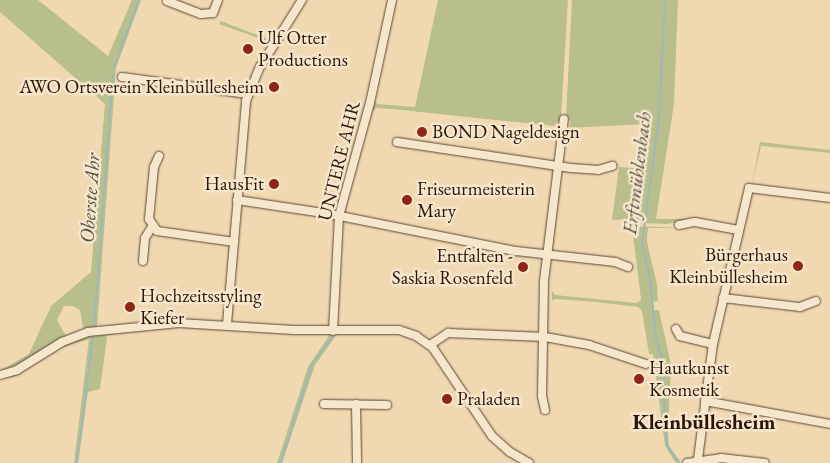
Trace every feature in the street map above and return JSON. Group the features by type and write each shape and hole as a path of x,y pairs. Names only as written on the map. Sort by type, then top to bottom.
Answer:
{"street":[{"path":"167,1 202,14 213,14 218,0"},
{"path":"227,324 248,94 260,67 302,0"},
{"name":"UNTERE AHR","path":"333,331 339,216 370,103 392,0"},
{"path":"122,77 248,94"},
{"path":"545,410 542,396 547,255 564,119"},
{"path":"397,142 408,146 558,166 598,170 612,166"},
{"path":"160,156 154,167 149,219 157,231 234,242"},
{"path":"698,460 713,344 749,188 830,198"},
{"path":"237,200 339,216 547,255 615,262 628,267"},
{"path":"679,224 695,222 738,230"},
{"path":"143,261 145,238 153,225"},
{"path":"723,298 800,307 816,301"},
{"path":"0,374 17,370 62,342 82,334 179,323 333,331 398,330 416,336 430,345 487,430 518,461 530,463"},
{"path":"676,329 680,336 713,344"},
{"path":"430,345 448,333 545,337 589,345 646,364"},
{"path":"705,401 830,424"},
{"path":"324,404 387,405"},
{"path":"356,404 356,463"},
{"path":"687,463 698,460 734,458 765,463"}],"green space":[{"path":"0,0 38,0 108,56 132,0 141,0 116,68 97,328 83,328 80,310 73,306 64,306 57,320 66,336 27,361 0,371 29,354 51,306 91,272 105,104 0,12"},
{"path":"438,0 568,0 561,117 554,126 392,109 376,108 372,111 375,101 377,104 415,107"},
{"path":"572,0 678,0 674,104 656,219 694,219 667,224 639,223 635,219 612,220 619,167 643,169 649,127 646,124 569,128 571,122 566,117"},
{"path":"221,21 273,41 272,43 219,24"},
{"path":"760,142 830,150 830,153 761,146 752,185"},
{"path":"632,226 685,228 648,228 647,241 657,285 658,301 653,302 654,310 659,310 671,364 668,433 669,446 680,461 675,462 665,446 653,354 649,354 642,311 638,307 596,302 555,299 552,301 552,291 555,295 637,303 641,300"},
{"path":"116,334 104,336 107,337 100,389 88,392 78,463 74,463 89,339 61,348 14,377 0,378 18,373 59,347 86,336"},
{"path":"330,334 337,334 315,365 282,463 277,463 308,367"}],"waterway":[{"name":"Oberste Ahr","path":"114,67 139,0"},
{"name":"Erftmühlenbach","path":"665,0 659,118 642,244 650,279 656,339 661,354 667,445 679,463"},
{"name":"Oberste Ahr","path":"94,325 113,74"},
{"path":"281,463 312,364 333,336"},
{"name":"Oberste Ahr","path":"77,463 93,337"}],"place":[{"name":"Ulf Otter Productions","path":"248,49"},
{"name":"AWO Ortsverein Kleinbüllesheim","path":"274,87"},
{"name":"BOND Nageldesign","path":"422,132"},
{"name":"HausFit","path":"274,184"},
{"name":"Friseurmeisterin Mary","path":"407,200"},
{"name":"Bürgerhaus Kleinbüllesheim","path":"798,266"},
{"name":"Entfalten - Saskia Rosenfeld","path":"523,267"},
{"name":"Hochzeitsstyling Kiefer","path":"130,307"},
{"name":"Hautkunst Kosmetik","path":"639,379"},
{"name":"Praladen","path":"447,399"}],"district":[{"name":"Kleinbüllesheim","path":"704,422"}]}
